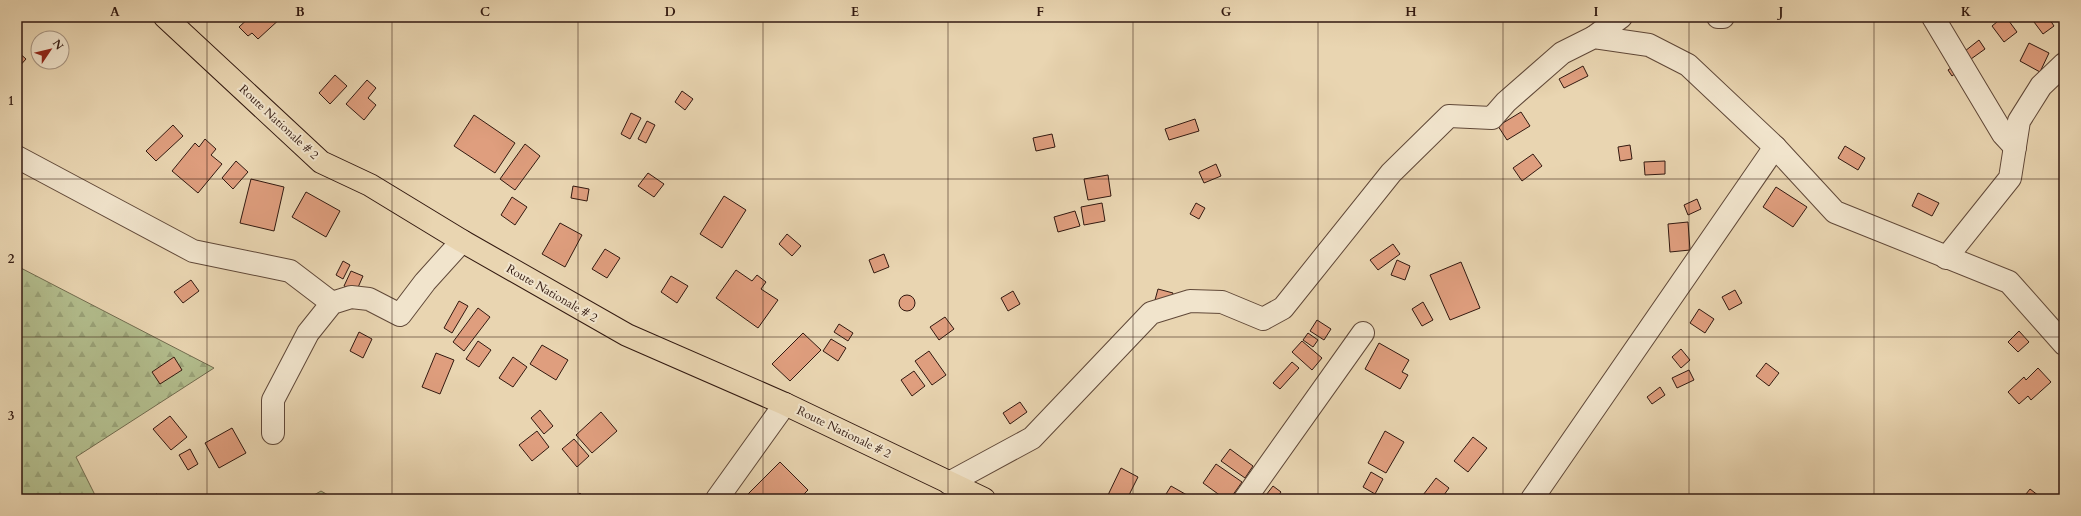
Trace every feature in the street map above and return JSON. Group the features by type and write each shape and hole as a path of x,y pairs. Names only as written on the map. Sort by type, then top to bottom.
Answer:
{"main road":[{"name":"Route Nationale # 2","path":"165,17 321,162 370,185 462,241 627,335 785,404 984,499"}],"street":[{"path":"950,483 1032,438 1151,313 1190,301 1222,302 1263,319 1282,308 1391,173 1449,116 1492,118 1506,102 1562,54 1594,37 1621,17"},
{"path":"1718,17 1724,17"},
{"path":"1933,17 2003,134 2015,147"},
{"path":"1594,37 1649,45 1688,65 1775,147 1835,212 1946,258 2009,282 2064,344"},
{"path":"1946,258 2010,178 2019,121 2041,86 2064,64"},
{"path":"1532,499 1775,147"},
{"path":"17,157 193,251 290,271 332,303"},
{"path":"273,433 273,400 308,332 332,303 351,297 369,299 400,315 425,282 462,241"},
{"path":"1244,499 1363,333"},
{"path":"716,499 785,404"}],"green space":[{"path":"17,266 214,368 76,457 97,499 17,499"},
{"path":"321,491 335,499 307,499"}],"building":[{"path":"250,17 282,17 258,39 252,33 248,36 239,27"},
{"path":"2003,17 2006,17 2017,32 2004,42 1992,26"},
{"path":"2041,17 2048,17 2054,26 2043,34 2034,22"},
{"path":"2058,17 2064,17 2063,23"},
{"path":"1979,40 1985,49 1971,59 1965,51"},
{"path":"2029,43 2049,53 2040,72 2020,61"},
{"path":"17,51 26,59 17,69"},
{"path":"1957,64 1961,69 1952,76 1948,70"},
{"path":"1583,66 1588,76 1564,88 1559,79"},
{"path":"335,75 347,86 330,104 319,93"},
{"path":"367,80 376,88 368,98 376,105 364,120 346,104"},
{"path":"682,91 693,99 685,110 675,102"},
{"path":"1521,112 1530,126 1507,140 1498,126"},
{"path":"631,113 641,118 630,139 621,134"},
{"path":"474,115 515,143 495,173 454,146"},
{"path":"1195,119 1199,131 1169,140 1165,129"},
{"path":"647,121 655,125 646,143 638,139"},
{"path":"173,125 183,136 156,161 146,151"},
{"path":"1052,134 1055,147 1036,151 1033,138"},
{"path":"205,139 216,149 211,155 222,164 198,193 172,171 195,143 199,147"},
{"path":"525,144 540,156 515,190 500,179"},
{"path":"1630,145 1632,159 1620,161 1618,147"},
{"path":"1845,146 1865,158 1858,170 1838,158"},
{"path":"1533,154 1542,166 1522,181 1513,168"},
{"path":"236,161 248,172 233,189 222,178"},
{"path":"1665,161 1665,174 1645,175 1644,162"},
{"path":"1216,164 1221,176 1204,183 1199,172"},
{"path":"648,173 664,184 654,197 638,186"},
{"path":"1108,175 1111,196 1088,200 1084,179"},
{"path":"251,179 284,187 274,231 240,223"},
{"path":"573,186 589,189 587,201 571,198"},
{"path":"1776,187 1807,207 1793,227 1763,207"},
{"path":"306,192 340,211 326,237 292,217"},
{"path":"1918,193 1939,203 1932,216 1912,206"},
{"path":"724,196 746,210 722,248 700,234"},
{"path":"512,197 527,207 515,225 501,215"},
{"path":"1697,199 1701,209 1688,215 1684,205"},
{"path":"1102,203 1105,221 1084,225 1081,207"},
{"path":"1196,203 1205,208 1199,219 1190,214"},
{"path":"1075,211 1080,226 1058,232 1054,217"},
{"path":"1688,222 1690,250 1670,252 1668,224"},
{"path":"560,223 582,235 565,267 542,254"},
{"path":"787,234 801,246 792,256 779,244"},
{"path":"1393,244 1400,254 1378,270 1370,260"},
{"path":"605,249 620,258 607,278 592,269"},
{"path":"884,254 889,267 874,273 869,260"},
{"path":"1397,260 1410,266 1405,280 1391,275"},
{"path":"343,261 350,265 343,279 336,275"},
{"path":"1461,262 1480,308 1450,320 1430,275"},
{"path":"736,270 752,281 757,275 766,282 761,289 778,300 758,328 716,298"},
{"path":"351,271 363,276 356,292 344,286"},
{"path":"671,276 688,286 677,303 661,292"},
{"path":"191,280 199,291 183,303 174,292"},
{"path":"1158,289 1173,293 1170,304 1155,300"},
{"path":"1735,290 1742,303 1729,310 1722,297"},
{"path":"1013,291 1020,304 1008,311 1001,298"},
{"path":"907,295 913,297 915,303 913,309 907,311 901,309 899,303 901,297"},
{"path":"459,301 468,306 452,333 444,328"},
{"path":"1423,302 1433,320 1422,326 1412,309"},
{"path":"478,308 490,317 464,351 453,342"},
{"path":"1699,309 1714,319 1705,333 1690,323"},
{"path":"945,317 954,329 939,340 930,327"},
{"path":"1317,320 1331,329 1324,340 1310,331"},
{"path":"839,324 853,333 848,341 834,332"},
{"path":"2019,331 2029,342 2018,352 2008,342"},
{"path":"359,332 372,339 363,358 350,351"},
{"path":"803,333 821,350 790,381 772,364"},
{"path":"1308,333 1318,340 1313,347 1303,340"},
{"path":"831,339 846,348 838,361 823,351"},
{"path":"478,341 491,350 479,367 466,359"},
{"path":"1302,341 1322,358 1312,370 1292,352"},
{"path":"1379,343 1409,360 1402,372 1408,375 1400,389 1365,369"},
{"path":"542,345 568,360 556,380 530,364"},
{"path":"1681,349 1690,360 1681,368 1672,357"},
{"path":"929,351 946,375 932,385 915,361"},
{"path":"436,353 454,360 440,394 422,387"},
{"path":"174,357 182,370 160,384 152,372"},
{"path":"513,357 527,367 513,387 499,378"},
{"path":"1292,362 1299,368 1280,389 1273,383"},
{"path":"1766,363 1779,373 1769,386 1756,376"},
{"path":"2038,368 2051,382 2031,400 2028,396 2019,404 2008,392 2024,377 2026,380"},
{"path":"1689,370 1694,380 1677,388 1672,378"},
{"path":"914,371 925,386 912,396 901,380"},
{"path":"1660,387 1665,395 1652,404 1647,397"},
{"path":"1020,402 1027,412 1010,424 1003,413"},
{"path":"540,410 553,426 544,434 531,418"},
{"path":"601,412 617,431 592,453 576,435"},
{"path":"170,416 187,437 171,450 153,429"},
{"path":"232,428 246,453 219,468 205,443"},
{"path":"537,431 549,447 532,461 519,445"},
{"path":"1385,431 1404,442 1386,473 1368,463"},
{"path":"1473,437 1487,448 1468,472 1454,461"},
{"path":"574,439 589,456 577,467 562,449"},
{"path":"190,449 198,464 188,470 179,455"},
{"path":"1230,449 1253,466 1245,478 1221,461"},
{"path":"780,462 808,490 799,499 751,499 747,495"},
{"path":"1216,464 1242,482 1230,499 1225,499 1203,483"},
{"path":"1121,468 1138,477 1127,499 1117,499 1108,495"},
{"path":"1371,472 1383,479 1375,494 1363,487"},
{"path":"1436,478 1449,488 1441,499 1420,499"},
{"path":"1171,486 1194,499 1163,499"},
{"path":"1273,486 1281,492 1276,499 1263,499"},
{"path":"18,489 20,499 17,499"},
{"path":"2030,489 2039,496 2037,499 2022,499"},
{"path":"580,493 585,499 573,499"},
{"path":"157,494 160,499 148,499"},
{"path":"488,494 493,499 484,499"},
{"path":"1291,495 1297,499 1288,499"}]}
